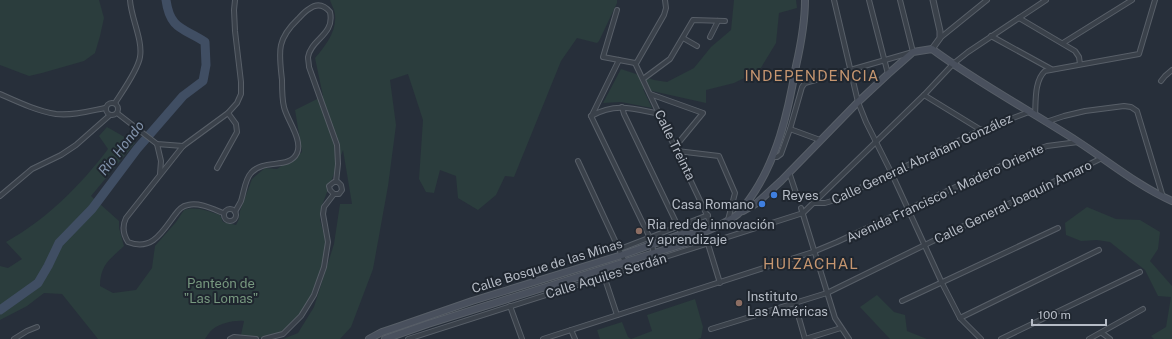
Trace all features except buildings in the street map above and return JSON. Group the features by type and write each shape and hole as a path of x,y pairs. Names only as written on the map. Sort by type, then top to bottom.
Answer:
{"main road":[{"path":"739,213 758,186 773,156 783,127 805,22 805,0"},
{"path":"695,234 728,221 757,203 858,102 913,52 932,49 953,64 1078,142 1163,198 1172,202"},
{"name":"Calle Bosque de las Minas","path":"369,339 397,326 621,252 652,245 682,234 695,234"},
{"name":"Calle Bosque de las Minas","path":"385,339 428,324 686,243 695,234"}],"street":[{"path":"115,104 136,68 140,58 140,44 133,19 130,0"},
{"path":"235,0 234,10 241,94 237,103 228,113 183,146 160,174 124,222 124,232 128,242 140,245 153,241 180,208 189,204 205,206 223,214 224,219 232,221 236,217 236,212 250,173 263,164 286,162 291,160 297,153 298,144 295,133 284,107 280,48 283,37 293,24 308,10 319,5 324,6 330,12 331,23 310,51 308,58 309,67 337,145 338,164 336,182"},
{"path":"618,10 603,57 635,63 664,15 666,8 665,0"},
{"path":"834,0 858,102 924,246 960,318 981,339"},
{"path":"869,0 888,74"},
{"path":"773,156 777,157 781,154 803,85 808,82 913,52 900,0"},
{"path":"933,0 940,23 940,38"},
{"path":"932,49 940,38 987,0"},
{"path":"803,213 924,95 953,64 991,36 1046,0"},
{"path":"1063,44 1132,0"},
{"path":"1035,116 1041,74 1051,69 1139,54 1155,0"},
{"path":"1019,18 1078,53 1080,64"},
{"path":"643,79 670,59 694,19 724,21"},
{"path":"710,37 718,21"},
{"path":"991,36 1051,69"},
{"path":"683,38 697,46"},
{"path":"592,116 619,60"},
{"name":"Calle Treinta","path":"635,63 713,228"},
{"path":"1161,81 1172,70"},
{"path":"0,94 23,105 56,114 78,114 106,108 109,103 115,104"},
{"path":"650,94 703,113 676,149 719,156 735,193 728,221"},
{"path":"924,95 981,130"},
{"path":"115,104 118,109 118,114"},
{"path":"1046,122 1085,111 1124,106 1132,107 1137,111 1163,198"},
{"path":"592,116 601,110 622,107 660,114"},
{"path":"622,107 686,243"},
{"path":"106,108 106,112 110,115"},
{"name":"Calle General Abraham González","path":"815,202 825,203 835,200 981,130 1011,117 1029,112"},
{"path":"217,168 237,132 236,124 228,113"},
{"path":"0,196 32,169 61,155 76,145 110,115 118,114 156,143 183,146"},
{"path":"592,116 650,238 654,253"},
{"path":"790,129 820,140"},
{"name":"Avenida Francisco I. Madero Oriente","path":"543,339 813,252 908,210 1033,151 1047,146 1078,142"},
{"path":"156,143 161,161 160,174"},
{"name":"Calle General Joaquín Amaro","path":"711,329 827,294 1102,158"},
{"path":"578,161 625,262"},
{"path":"789,172 796,193"},
{"path":"334,194 330,190 329,186 336,182"},
{"path":"264,339 283,334 300,316 314,295 324,267 328,242 323,214 324,207 334,194 339,194 342,188 340,183 336,182"},
{"path":"801,208 813,252 835,318 849,339"},
{"path":"223,214 228,209 232,209 236,212"},
{"name":"Calle Aquiles Serdán","path":"408,339 803,213"},
{"path":"621,252 650,238 708,215"},
{"path":"902,301 1058,228"},
{"path":"708,244 720,282"},
{"path":"960,318 1100,250"},
{"path":"1001,339 1140,272"},
{"path":"604,276 618,315"},
{"path":"796,304 805,339 841,328"},
{"path":"510,306 522,339"},
{"path":"1089,339 1143,309"},
{"path":"14,339 27,331 37,328"},
{"path":"571,330 575,339"},
{"path":"1102,333 1110,339"},
{"path":"230,339 234,337 256,339"}],"green space":[{"path":"0,0 99,0 104,18 95,53 84,61 29,76 0,65"},
{"name":"Panteón de \"Las Lomas\"","path":"330,0 617,0 617,3 599,41 597,43 577,38 561,61 514,177 505,176 496,195 478,210 458,198 456,176 440,170 434,193 426,192 419,179 423,120 408,74 390,80 396,125 388,186 373,269 351,327 340,339 283,339 298,333 314,307 334,244 340,204 352,204 343,150 321,208 320,220 326,242 321,268 312,294 299,315 282,332 262,338 241,335 244,321 240,321 228,322 216,327 205,339 98,339 62,294 44,293 27,306 0,320 0,266 8,268 22,259 6,242 21,233 49,212 86,176 108,149 99,136 107,127 135,143 91,196 119,221 119,228 124,246 110,259 104,268 100,279 100,286 113,293 136,290 152,268 155,246 176,222 184,210 198,209 220,215 223,222 236,225 252,179 265,168 277,169 302,152 295,110 323,96 315,58 330,38 334,27 335,13"},
{"path":"734,0 796,0 797,8 779,13 776,43 759,71 734,83 706,90 706,103 643,89 652,108 621,102 603,103 621,69 654,80 667,82 694,68 711,47 731,30"},
{"path":"1087,207 1116,219 1140,220 1160,232 1158,249 1150,261 1172,286 1172,339 1154,339 1151,336 1166,327 1171,297 1158,296 1145,270 1110,242 1097,240 1081,241 1066,235 1065,223"},
{"path":"877,295 894,312 905,315 907,331 927,339 890,339 860,307"},
{"path":"695,299 703,327 701,338 631,339 652,331 647,315"},
{"path":"622,322 628,337 631,339 600,339 597,330"}],"waterway":[{"name":"Rio Hondo","path":"0,310 38,283 59,243 92,209 137,149 183,96 203,81 206,65 205,42 179,27 175,23 168,10 166,0"}],"place":[{"name":"Reyes","path":"774,195"},
{"name":"Casa Romano","path":"762,204"},
{"name":"Ria red de innovación y aprendizaje","path":"639,231"},
{"name":"Instituto Las Américas","path":"739,303"}],"district":[{"name":"INDEPENDENCIA","path":"812,75"},
{"name":"HUIZACHAL","path":"811,263"}]}
